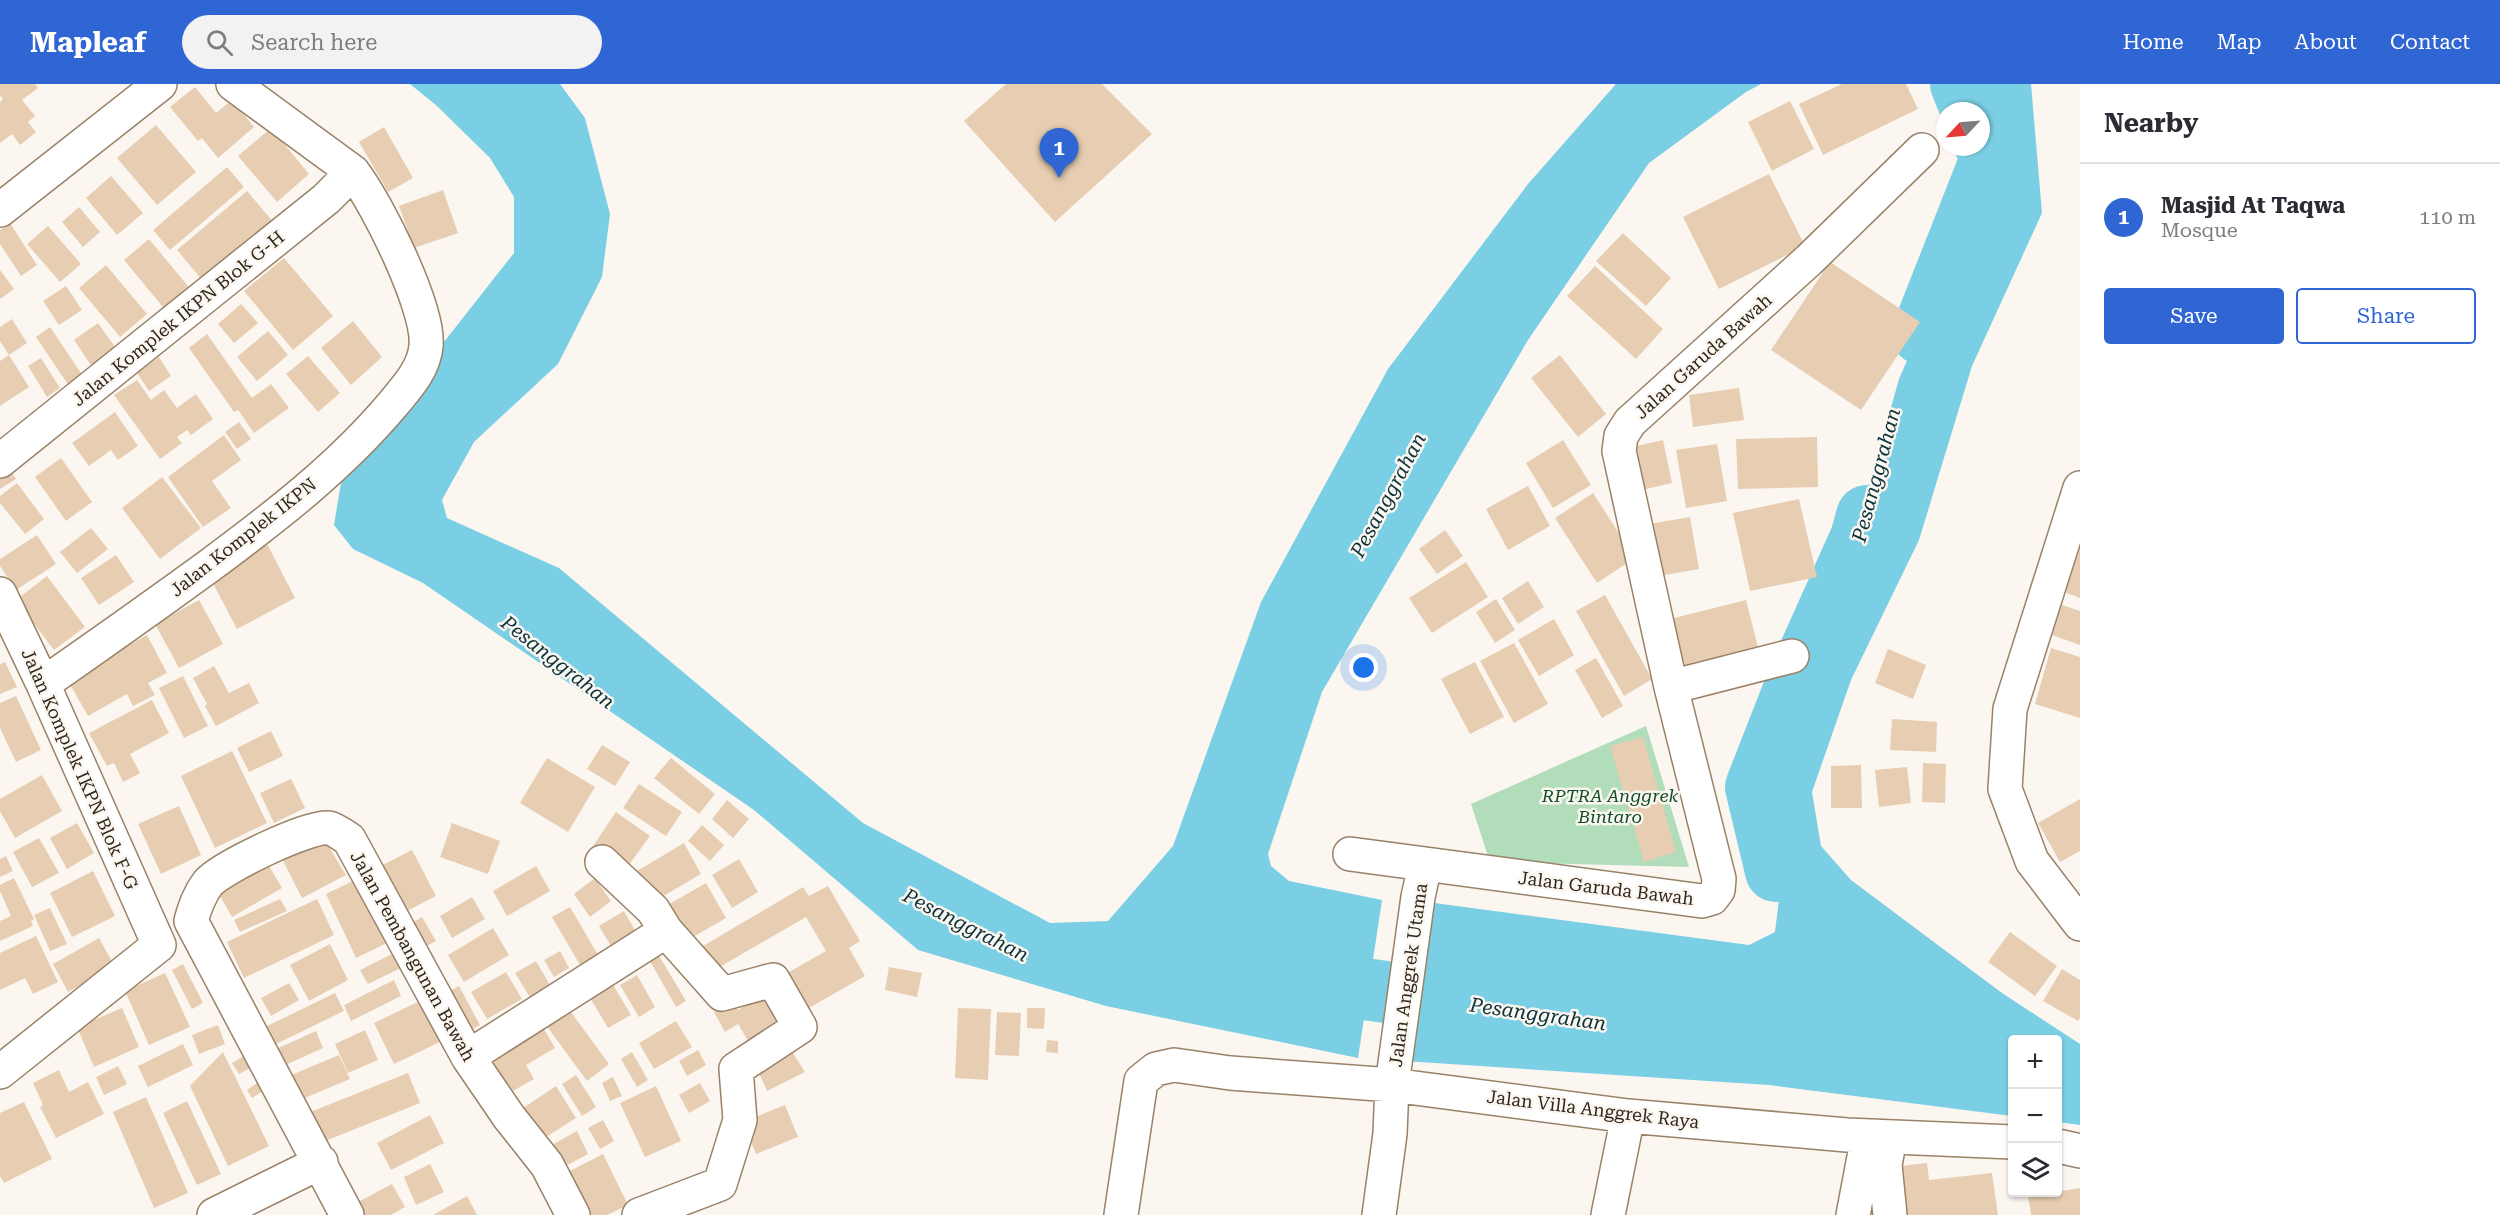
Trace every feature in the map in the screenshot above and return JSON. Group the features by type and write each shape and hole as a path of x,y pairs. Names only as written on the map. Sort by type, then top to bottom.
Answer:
{"street":[{"path":"0,210 160,84"},
{"name":"Jalan Komplek IKPN","path":"43,684 177,589 302,496 376,423 417,375 426,346 423,314 367,191 353,172 233,84"},
{"name":"Jalan Garuda Bawah","path":"1425,865 1702,901 1712,898 1718,890 1719,879 1671,687 1619,451 1621,436 1630,422 1809,260 1922,150"},
{"name":"Jalan Komplek IKPN Blok G-H","path":"0,461 326,200 353,172"},
{"path":"2080,488 2010,709 2005,789 2032,861 2080,924"},
{"name":"Jalan Komplek IKPN Blok F-G","path":"0,594 43,684 159,945 2,1066"},
{"path":"1671,687 1792,656"},
{"name":"Jalan Pembangunan Bawah","path":"347,1215 321,1162 191,921 199,896 210,881 246,859 309,831 330,828 349,839 468,1057 509,1117 547,1165 573,1215"},
{"path":"1350,854 1425,865"},
{"path":"602,862 653,910 666,931 723,994 773,980 800,1028 736,1069 740,1120 720,1184 639,1215"},
{"name":"Jalan Anggrek Utama","path":"1379,1215 1390,1134 1395,1071 1418,897 1425,865"},
{"path":"468,1057 666,931"},
{"name":"Jalan Villa Anggrek Raya","path":"1121,1215 1141,1081 1156,1070 1174,1065 1264,1076 1395,1071 1628,1116 1880,1136 2008,1142"},
{"path":"1608,1215 1628,1116"},
{"path":"1853,1215 1880,1136"},
{"path":"1880,1136 1890,1215"},
{"path":"2062,1147 2080,1151"},
{"path":"214,1215 321,1162"}],"green space":[{"name":"RPTRA Anggrek Bintaro","path":"1646,726 1689,867 1490,862 1471,804"}],"water":[{"path":"410,84 560,84 585,118 610,214 602,277 558,364 474,442 442,500 447,518 559,568 863,823 1050,923 1108,921 1173,846 1261,602 1388,369 1528,184 1616,84 1761,84 1746,92 1649,163 1528,340 1322,692 1268,854 1271,866 1289,881 1382,900 1358,1058 1106,1006 918,950 754,810 423,583 353,549 334,525 341,483 370,436 514,253 514,197 490,158 437,106"},
{"path":"1965,84 2031,84 2042,213 1972,366 1919,540 1851,680 1812,792 1821,846 1851,880 2002,993 2080,1044 2080,1125 2062,1123 2062,1035 2008,1035 2008,1115 1769,1085 1404,1061 1427,902 1749,945 1775,932 1779,899 1752,810 1764,750 1811,669 1857,529 1899,379 1972,211 1980,156 1990,156 1990,102 1970,102"}],"building":[{"path":"0,84 35,84 38,88 22,100 35,116 28,122 36,132 20,145 12,134 0,143 0,102 3,99 0,95"},
{"path":"1006,84 1102,84 1152,134 1055,222 964,121"},
{"path":"1842,84 1906,84 1918,109 1823,155 1799,104"},
{"path":"195,87 216,113 232,100 254,127 218,158 202,138 198,141 170,107"},
{"path":"1790,101 1814,149 1772,171 1748,122"},
{"path":"156,125 196,172 157,205 117,158"},
{"path":"384,127 413,178 388,192 359,142"},
{"path":"271,128 309,174 277,202 238,156"},
{"path":"227,167 244,187 170,250 153,230"},
{"path":"1769,174 1805,246 1719,289 1683,217"},
{"path":"111,176 143,213 117,235 86,198"},
{"path":"443,190 458,233 414,248 399,206"},
{"path":"247,191 274,223 204,282 177,250"},
{"path":"79,207 100,232 83,247 62,222"},
{"path":"10,223 37,265 21,276 0,244 0,230"},
{"path":"48,226 81,264 60,282 27,244"},
{"path":"1623,233 1671,278 1646,306 1596,261"},
{"path":"149,239 192,291 167,312 124,260"},
{"path":"284,258 333,316 293,350 244,291"},
{"path":"1830,262 1920,322 1861,410 1771,350"},
{"path":"106,265 147,314 120,337 79,288"},
{"path":"1595,266 1663,329 1636,359 1567,296"},
{"path":"0,270 14,289 0,299"},
{"path":"66,286 82,310 59,325 43,301"},
{"path":"241,304 258,323 234,343 218,324"},
{"path":"12,319 27,343 9,355 0,341 0,327"},
{"path":"353,321 382,357 351,385 321,348"},
{"path":"98,323 120,354 95,371 74,340"},
{"path":"50,327 85,379 71,389 36,337"},
{"path":"268,331 288,355 257,381 237,357"},
{"path":"207,334 252,398 271,384 289,408 254,433 238,410 234,412 189,348"},
{"path":"9,355 29,387 0,406 0,361"},
{"path":"1560,355 1606,414 1578,437 1531,378"},
{"path":"308,356 340,393 318,412 286,374"},
{"path":"159,357 171,376 149,391 137,373"},
{"path":"41,358 60,388 47,397 28,366"},
{"path":"137,380 151,400 164,390 177,408 196,394 213,419 191,435 187,430 177,437 182,443 160,459 114,395"},
{"path":"1739,388 1744,420 1693,427 1689,395"},
{"path":"115,412 138,446 118,460 111,450 89,466 72,443"},
{"path":"239,422 251,439 237,449 225,432"},
{"path":"224,435 241,460 212,481 231,508 203,527 168,477"},
{"path":"1817,437 1818,487 1738,489 1736,439"},
{"path":"1563,440 1591,485 1553,508 1526,463"},
{"path":"1663,440 1672,483 1642,490 1632,447"},
{"path":"1717,444 1727,501 1686,508 1676,450"},
{"path":"61,458 92,502 66,521 35,477"},
{"path":"8,467 16,479 0,489 0,472"},
{"path":"162,477 201,528 160,559 122,508"},
{"path":"17,483 44,519 25,534 0,503 0,496"},
{"path":"1528,486 1550,526 1508,550 1486,509"},
{"path":"1593,493 1635,558 1597,583 1555,518"},
{"path":"1799,499 1817,577 1750,591 1733,513"},
{"path":"1690,517 1699,569 1653,577 1644,525"},
{"path":"91,528 108,549 77,573 60,552"},
{"path":"1445,530 1463,556 1437,574 1419,549"},
{"path":"37,535 56,564 16,590 0,566 0,559"},
{"path":"2080,535 2080,598 2059,590"},
{"path":"266,542 295,598 237,629 207,572"},
{"path":"116,555 134,582 99,605 81,578"},
{"path":"1466,562 1488,597 1432,633 1409,598"},
{"path":"47,576 85,627 54,650 16,600"},
{"path":"1528,581 1544,607 1518,624 1502,598"},
{"path":"1605,595 1652,679 1624,696 1576,611"},
{"path":"1496,599 1515,630 1495,643 1476,612"},
{"path":"199,600 223,644 179,668 155,624"},
{"path":"1746,600 1759,651 1678,671 1666,620"},
{"path":"2051,601 2080,611 2080,645 2041,631"},
{"path":"1554,619 1574,655 1539,676 1518,640"},
{"path":"147,635 167,673 148,683 155,695 133,706 127,694 88,716 67,679"},
{"path":"1514,643 1548,704 1514,723 1480,661"},
{"path":"2051,648 2080,657 2080,718 2035,704"},
{"path":"1888,649 1926,665 1913,699 1875,683"},
{"path":"1596,658 1623,706 1602,718 1575,670"},
{"path":"5,662 17,687 0,694 0,664"},
{"path":"1475,662 1504,717 1470,734 1441,679"},
{"path":"214,666 229,693 249,683 259,703 216,726 193,678"},
{"path":"183,676 208,726 184,738 159,688"},
{"path":"16,696 41,750 16,762 0,728 0,703"},
{"path":"152,700 169,733 130,754 140,773 123,782 114,763 107,766 89,733"},
{"path":"1892,719 1937,722 1936,752 1890,750"},
{"path":"271,731 283,756 249,772 237,748"},
{"path":"1643,737 1676,852 1644,862 1610,746"},
{"path":"602,745 630,762 615,786 587,769"},
{"path":"232,751 267,823 215,848 181,776"},
{"path":"547,758 595,787 568,832 520,803"},
{"path":"671,758 715,794 699,814 654,778"},
{"path":"1923,763 1946,764 1945,803 1922,802"},
{"path":"1861,765 1862,808 1831,808 1831,766"},
{"path":"1907,767 1911,803 1879,807 1875,770"},
{"path":"42,775 62,811 15,838 0,811 0,799"},
{"path":"291,779 305,808 274,823 260,793"},
{"path":"639,784 682,812 666,836 623,808"},
{"path":"2080,799 2080,851 2060,862 2038,823"},
{"path":"727,800 749,819 733,838 712,819"},
{"path":"179,806 201,855 161,874 138,824"},
{"path":"616,812 650,836 626,869 593,846"},
{"path":"77,823 94,853 67,869 50,838"},
{"path":"452,823 500,841 488,874 440,857"},
{"path":"702,825 724,845 710,861 688,841"},
{"path":"321,834 346,875 302,898 279,853"},
{"path":"39,838 59,873 32,887 13,852"},
{"path":"684,843 701,874 655,901 637,871"},
{"path":"412,850 436,896 401,914 377,868"},
{"path":"6,856 13,871 0,877 0,859"},
{"path":"739,859 758,892 732,908 712,875"},
{"path":"266,861 282,888 232,917 216,889"},
{"path":"536,866 550,891 507,916 493,891"},
{"path":"93,871 115,916 72,937 50,893"},
{"path":"363,876 393,940 356,958 326,894"},
{"path":"14,878 34,919 31,921 33,926 0,941 0,921 11,916 0,891 0,885"},
{"path":"595,878 611,901 590,917 574,894"},
{"path":"706,883 726,918 686,941 666,906"},
{"path":"828,886 860,941 849,948 865,976 800,1013 775,980 826,951 806,917 711,972 698,949 803,887 809,896"},
{"path":"472,897 485,919 452,938 440,916"},
{"path":"280,899 287,911 240,932 234,920"},
{"path":"317,899 334,935 244,978 227,942"},
{"path":"570,907 598,955 580,965 552,917"},
{"path":"50,908 67,944 50,951 34,915"},
{"path":"624,911 636,932 611,946 599,926"},
{"path":"422,917 436,941 418,951 404,928"},
{"path":"493,928 509,955 464,982 448,955"},
{"path":"2010,932 2057,966 2035,996 1988,962"},
{"path":"36,936 58,982 33,994 25,978 0,990 0,953"},
{"path":"99,938 115,967 68,992 53,964"},
{"path":"330,944 348,980 309,1001 290,965"},
{"path":"402,949 409,964 368,984 360,970"},
{"path":"655,949 686,1001 676,1007 646,954"},
{"path":"560,951 569,968 554,977 544,960"},
{"path":"536,961 551,987 531,999 515,973"},
{"path":"183,964 203,1003 192,1009 172,970"},
{"path":"889,967 922,973 917,997 885,990"},
{"path":"2062,969 2080,980 2080,1018 2078,1021 2043,1001"},
{"path":"506,972 522,999 487,1019 471,992"},
{"path":"165,973 190,1027 149,1045 125,991"},
{"path":"637,975 655,1007 639,1017 620,985"},
{"path":"394,980 401,996 351,1021 344,1005"},
{"path":"289,983 299,1000 271,1016 261,998"},
{"path":"612,983 631,1015 608,1028 589,996"},
{"path":"459,986 480,1025 462,1035 441,996"},
{"path":"335,993 344,1011 272,1046 263,1028"},
{"path":"767,993 787,1029 753,1049 738,1024 725,1032 714,1012 733,1001 738,1010"},
{"path":"424,999 444,1040 394,1064 374,1023"},
{"path":"565,1004 609,1064 587,1081 543,1021"},
{"path":"122,1008 139,1047 94,1067 77,1027"},
{"path":"958,1008 991,1009 988,1080 955,1078"},
{"path":"1027,1008 1045,1008 1044,1029 1027,1028"},
{"path":"997,1012 1021,1013 1019,1056 995,1055"},
{"path":"539,1020 555,1048 526,1065 534,1079 511,1092 485,1052"},
{"path":"676,1021 692,1047 654,1069 639,1043"},
{"path":"218,1025 225,1044 199,1054 192,1035"},
{"path":"365,1030 378,1060 348,1073 335,1044"},
{"path":"316,1031 323,1048 281,1067 274,1050"},
{"path":"1047,1040 1058,1041 1058,1053 1046,1052"},
{"path":"786,1042 805,1072 767,1091 755,1064"},
{"path":"183,1044 193,1065 148,1087 138,1066"},
{"path":"698,1050 706,1065 687,1076 679,1061"},
{"path":"252,1051 259,1063 239,1074 232,1063"},
{"path":"223,1052 269,1146 228,1166 190,1086"},
{"path":"632,1052 648,1080 637,1087 621,1059"},
{"path":"339,1055 350,1079 300,1100 289,1076"},
{"path":"118,1066 127,1084 104,1095 96,1077"},
{"path":"59,1070 69,1092 88,1082 104,1114 56,1138 40,1107 43,1105 33,1083"},
{"path":"408,1073 420,1103 320,1143 308,1113"},
{"path":"576,1075 596,1107 582,1116 562,1084"},
{"path":"266,1077 272,1085 252,1098 247,1090"},
{"path":"613,1077 622,1096 610,1101 602,1083"},
{"path":"700,1083 710,1101 689,1113 679,1095"},
{"path":"556,1086 576,1118 543,1139 523,1108"},
{"path":"656,1086 681,1141 645,1157 620,1103"},
{"path":"146,1097 188,1193 154,1208 113,1112"},
{"path":"187,1101 221,1174 197,1185 163,1113"},
{"path":"24,1102 52,1159 4,1183 0,1176 0,1113"},
{"path":"785,1105 798,1137 756,1154 743,1122"},
{"path":"430,1115 444,1143 391,1170 377,1143"},
{"path":"603,1120 614,1141 600,1149 588,1128"},
{"path":"577,1131 588,1154 562,1168 550,1146"},
{"path":"603,1154 628,1205 607,1215 590,1215 568,1172"},
{"path":"1927,1163 1929,1180 1992,1173 1998,1215 1899,1215 1892,1167"},
{"path":"430,1164 444,1192 416,1205 404,1177"},
{"path":"392,1184 405,1207 391,1215 365,1215 358,1202"},
{"path":"2080,1188 2080,1215 2031,1215 2028,1197 2062,1197 2062,1191"},
{"path":"467,1196 477,1215 433,1215"}],"waterway":[{"name":"Pesanggrahan","path":"1961,84 1968,102"},
{"name":"Pesanggrahan","path":"1922,334 1991,159 1990,156"},
{"name":"Pesanggrahan","path":"1776,871 1756,787 1801,672 1861,538 1867,516"},
{"name":"Pesanggrahan","path":"1286,978 1471,1004"}],"place":[{"name":"Masjid At Taqwa","path":"1059,178"}]}
